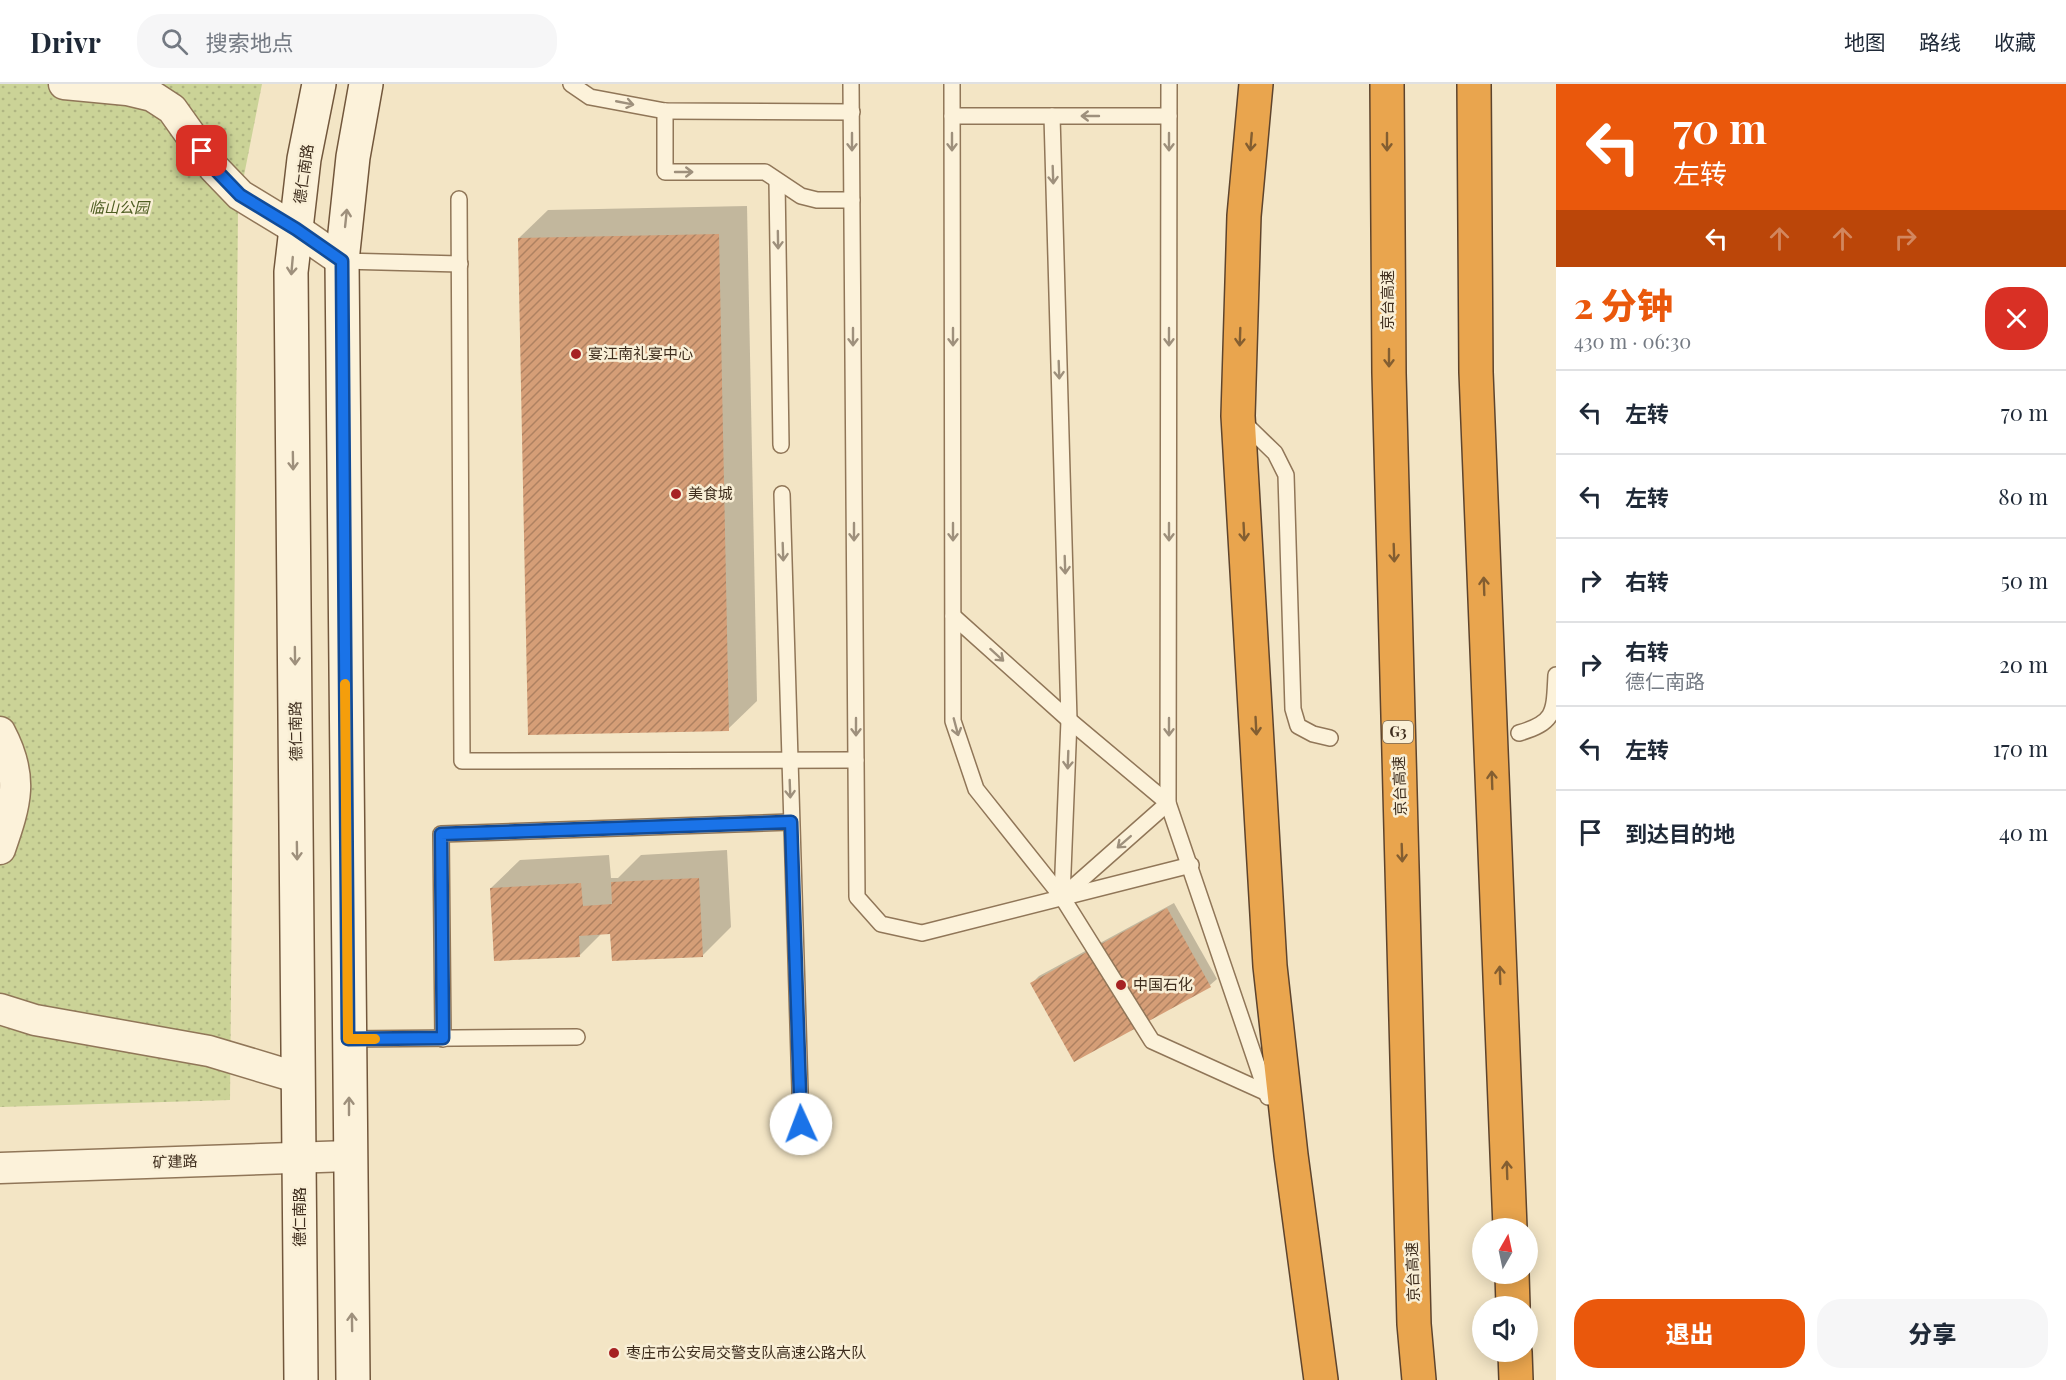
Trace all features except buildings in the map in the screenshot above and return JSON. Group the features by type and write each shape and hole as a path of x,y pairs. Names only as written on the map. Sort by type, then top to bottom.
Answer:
{"highway":[{"path":"1256,84 1244,216 1238,416 1270,966 1291,1155 1321,1380"},
{"name":"京台高速","path":"1387,84 1389,373 1414,1324 1419,1380"},
{"path":"1474,84 1476,372 1510,1218"},
{"path":"1515,1362 1516,1380"}],"main road":[{"name":"德仁南路","path":"301,1380 291,284 304,159 319,84"},
{"path":"353,1380 342,261 352,157 366,84"}],"street":[{"path":"64,84 127,90 152,96 172,110 214,168 240,195 296,229 342,261"},
{"path":"0,732 9,749 16,779 12,813 0,849"},
{"path":"0,1009 35,1020 209,1051 299,1078"},
{"name":"矿建路","path":"0,1168 349,1156"}],"lane":[{"path":"571,84 590,97 664,111 852,112"},
{"path":"851,84 857,897 881,924 922,933 1191,865"},
{"path":"952,84 953,721 976,789 1062,897 1152,1041 1267,1093"},
{"path":"1169,84 1168,803 1267,1093 1291,1155"},
{"path":"664,111 665,171 765,172 801,196 817,200 852,200"},
{"path":"952,116 1169,116"},
{"path":"1052,116 1069,720 1062,897"},
{"path":"777,181 781,445"},
{"path":"459,199 462,761 856,760"},
{"path":"342,261 459,264"},
{"path":"1238,416 1275,453 1286,475 1293,709 1298,726 1312,734 1330,738"},
{"path":"782,494 801,1124"},
{"path":"953,616 1069,720 1168,803"},
{"path":"1519,734 1540,727 1550,718 1555,700 1556,675"},
{"path":"1062,897 1168,803"},
{"path":"443,1038 441,834 791,822"},
{"path":"348,1039 577,1037"}],"green space":[{"name":"临山公园","path":"0,84 262,84 238,206 230,1100 0,1107"}],"slow traffic":[{"path":"345,684 348,1039 375,1039"}],"place":[{"name":"宴江南礼宴中心","path":"576,354"},
{"name":"美食城","path":"676,494"},
{"name":"中国石化","path":"1121,985"},
{"name":"枣庄市公安局交警支队高速公路大队","path":"614,1353"}],"route":[{"path":"202,151 214,168 240,195 296,229 342,261 348,1039 443,1038 441,834 791,822 801,1124"}]}
